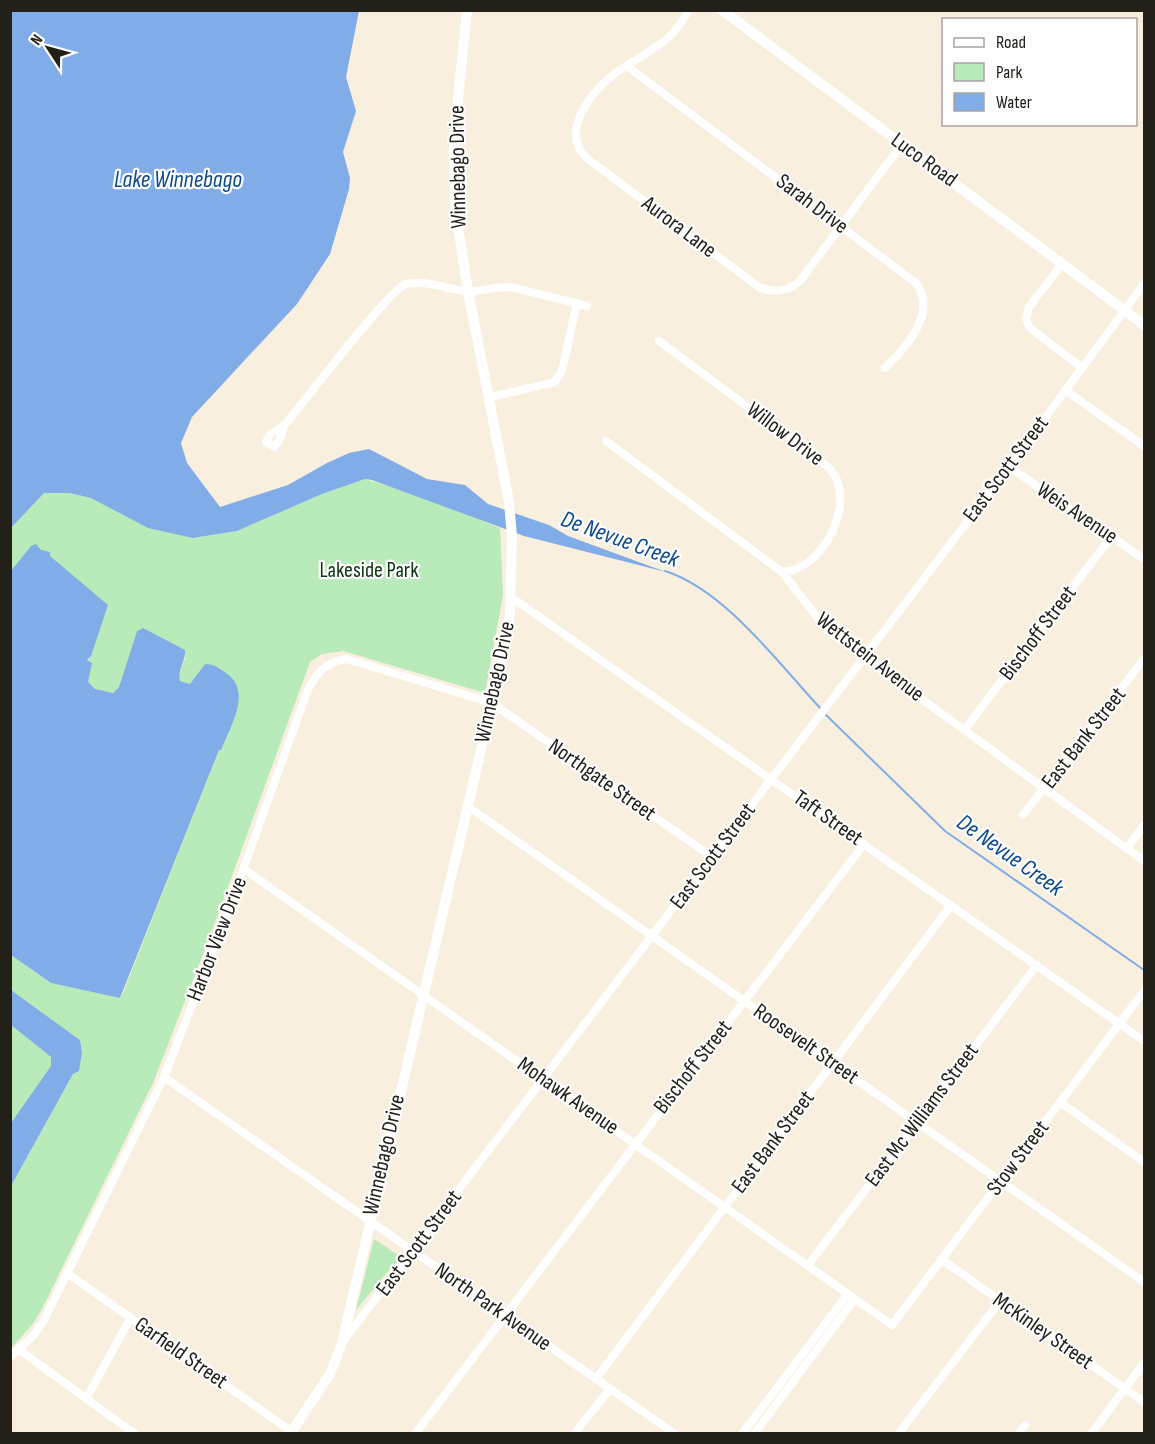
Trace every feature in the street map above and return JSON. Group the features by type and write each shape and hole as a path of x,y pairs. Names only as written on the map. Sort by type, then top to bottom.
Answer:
{"main road":[{"name":"Winnebago Drive","path":"342,1344 492,703 510,614 512,537 509,502 491,397 457,229 453,160 455,115 467,10"},
{"name":"Luco Road","path":"722,10 1144,325"},
{"name":"East Scott Street","path":"292,1433 330,1374 342,1344"}],"street":[{"name":"Aurora Lane","path":"689,10 670,37 605,82 579,116 575,133 579,149 588,159 747,278 768,291 779,291 793,286 902,144"},
{"name":"Sarah Drive","path":"627,66 911,278 923,295 923,312 915,330 885,368"},
{"path":"1062,264 1029,307 1026,319 1032,329 1082,367"},
{"path":"284,426 398,288 405,284 417,283 468,291 497,286 510,287 587,306"},
{"name":"East Scott Street","path":"342,1344 1009,467 1144,284"},
{"path":"491,397 555,382 562,371 577,303"},
{"name":"Willow Drive","path":"660,341 827,466 837,477 840,496 829,541 800,568 782,572"},
{"path":"1065,390 1144,446"},
{"name":"Wettstein Avenue","path":"606,441 782,572 800,592 818,620 864,657 1144,861"},
{"name":"Weis Avenue","path":"1009,467 1144,560"},
{"name":"Bischoff Street","path":"965,729 1112,537"},
{"name":"Taft Street","path":"511,597 1144,1041"},
{"name":"Harbor View Drive","path":"10,1357 32,1337 43,1322 164,1077 244,869 313,680 326,666 347,659 492,703"},
{"name":"East Bank Street","path":"1023,815 1144,659"},
{"name":"Northgate Street","path":"492,703 712,857"},
{"name":"Roosevelt Street","path":"467,806 1144,1282"},
{"path":"1127,848 1144,825"},
{"name":"Bischoff Street","path":"415,1434 634,1143 864,844"},
{"name":"Mohawk Avenue","path":"244,869 423,992 892,1325"},
{"name":"East Bank Street","path":"596,1379 951,905"},
{"name":"East Mc Williams Street","path":"808,1265 1036,965"},
{"name":"Stow Street","path":"892,1325 1144,991"},
{"name":"North Park Avenue","path":"164,1077 675,1434"},
{"path":"1060,1102 1144,1162"},
{"name":"McKinley Street","path":"941,1259 1144,1402"},
{"name":"Garfield Street","path":"67,1273 292,1433"},
{"path":"742,1434 851,1297"},
{"path":"754,1434 851,1297"},
{"path":"898,1434 1000,1301"},
{"path":"86,1399 131,1317"},
{"path":"18,1349 135,1434"},
{"path":"1091,1434 1144,1363"},
{"path":"574,1434 610,1389"},
{"path":"1018,1434 1025,1425"}],"green space":[{"name":"Lakeside Park","path":"365,479 415,494 500,528 503,595 485,693 343,651 322,654 310,662 210,936 153,1083 42,1309 32,1325 11,1348 11,1186 73,1074 79,1071 80,1040 11,990 11,955 51,983 121,998 219,750 205,664 190,684 179,681 178,675 186,657 137,631 119,687 113,693 90,685 87,673 90,654 108,605 49,556 11,571 11,528 44,493 69,493 91,498 193,538 237,531 322,494"},
{"path":"11,1025 51,1057 51,1066 11,1123"},
{"path":"374,1239 402,1258 356,1310"}],"water":[{"name":"Lake Winnebago","path":"11,11 359,11 346,77 356,111 343,152 350,178 349,189 330,254 297,304 192,417 181,443 187,463 220,507 288,485 349,453 369,449 427,479 465,485 488,504 549,525 568,536 666,572 524,536 365,479 322,494 237,531 193,538 148,528 91,498 69,493 44,493 11,528"},
{"path":"36,544 41,550 50,552 50,556 108,605 91,656 87,660 92,663 88,682 95,689 113,693 119,687 137,631 143,628 185,650 180,681 190,684 205,664 208,664 226,673 238,689 239,699 234,720 219,750 120,998 51,983 11,955 11,571 31,546"},
{"path":"11,990 80,1040 82,1053 79,1071 73,1074 11,1186 11,1123 51,1066 51,1057 11,1025"}],"waterway":[{"name":"De Nevue Creek","path":"665,571 709,594 730,611 821,709"},
{"name":"De Nevue Creek","path":"825,714 945,831 1144,970"}]}
